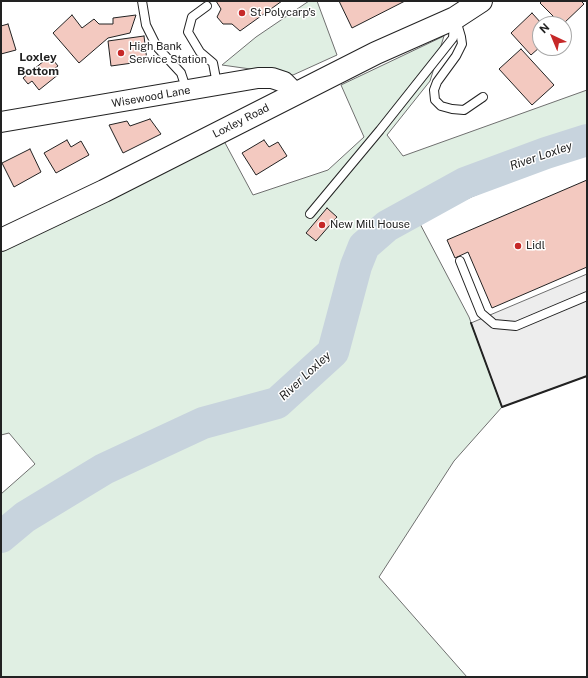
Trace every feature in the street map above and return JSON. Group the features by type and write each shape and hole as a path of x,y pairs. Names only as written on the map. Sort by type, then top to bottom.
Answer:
{"main road":[{"name":"Loxley Road","path":"1,240 104,191 376,53 454,18 481,1"}],"street":[{"name":"Wisewood Lane","path":"1,122 258,78 272,78 284,82 296,94"}],"lane":[{"path":"142,1 146,25 157,47 181,73 187,91"},
{"path":"207,6 192,17 188,32 200,52 213,63 217,85"},
{"path":"454,18 459,27 462,44 456,56 437,82 434,90 435,100 441,106 464,110 483,97"},
{"path":"310,214 380,130 453,38 454,18"},
{"path":"460,262 482,312 494,324 516,326 587,296"}],"green space":[{"path":"309,1 317,1 337,55 293,75 222,65 256,37"},
{"path":"444,36 430,81 387,135 403,156 587,90 587,147 418,220 469,317 502,407 454,461 379,577 467,677 1,677 1,494 35,464 9,433 1,435 1,250 224,141 253,195 328,170 364,137 341,85"}],"shaded area":[{"path":"587,274 587,376 502,407 471,323"}],"building":[{"name":"St Polycarp's","path":"216,1 282,1 240,31 232,24 223,24 217,17 221,9"},
{"path":"339,1 405,1 352,28"},
{"path":"542,1 581,1 584,4 571,16 553,16 540,3"},
{"path":"532,13 535,16 532,16 532,54 531,55 511,33"},
{"path":"72,15 82,28 94,19 99,24 113,24 113,18 136,15 130,33 108,38 79,63 53,33"},
{"path":"8,24 16,50 1,54 1,26"},
{"path":"144,36 147,61 111,66 108,41"},
{"path":"521,49 554,85 532,105 499,69"},
{"path":"50,56 58,66 54,69 59,74 39,90 32,81 28,84 23,78"},
{"path":"150,119 161,134 123,153 109,125 127,121 130,126"},
{"path":"67,140 71,147 81,141 89,155 56,173 44,153"},
{"path":"264,140 269,147 278,142 287,156 256,175 242,153"},
{"path":"30,149 41,172 14,187 2,163"},
{"name":"Lidl","path":"587,180 587,267 492,308 468,252 455,258 447,240"},
{"name":"New Mill House","path":"327,208 337,217 316,241 306,233"}],"waterway":[{"name":"River Loxley","path":"1,537 25,517 104,469 203,423 277,403 333,352 356,266 364,246 387,226 465,183 546,153 587,140"}],"wall":[{"path":"471,323 502,407 587,376"}],"place":[{"name":"St Polycarp's","path":"242,13"},
{"name":"High Bank Service Station","path":"121,53"},
{"name":"New Mill House","path":"322,225"},
{"name":"Lidl","path":"518,246"}],"district":[{"name":"Loxley Bottom","path":"38,64"}]}
